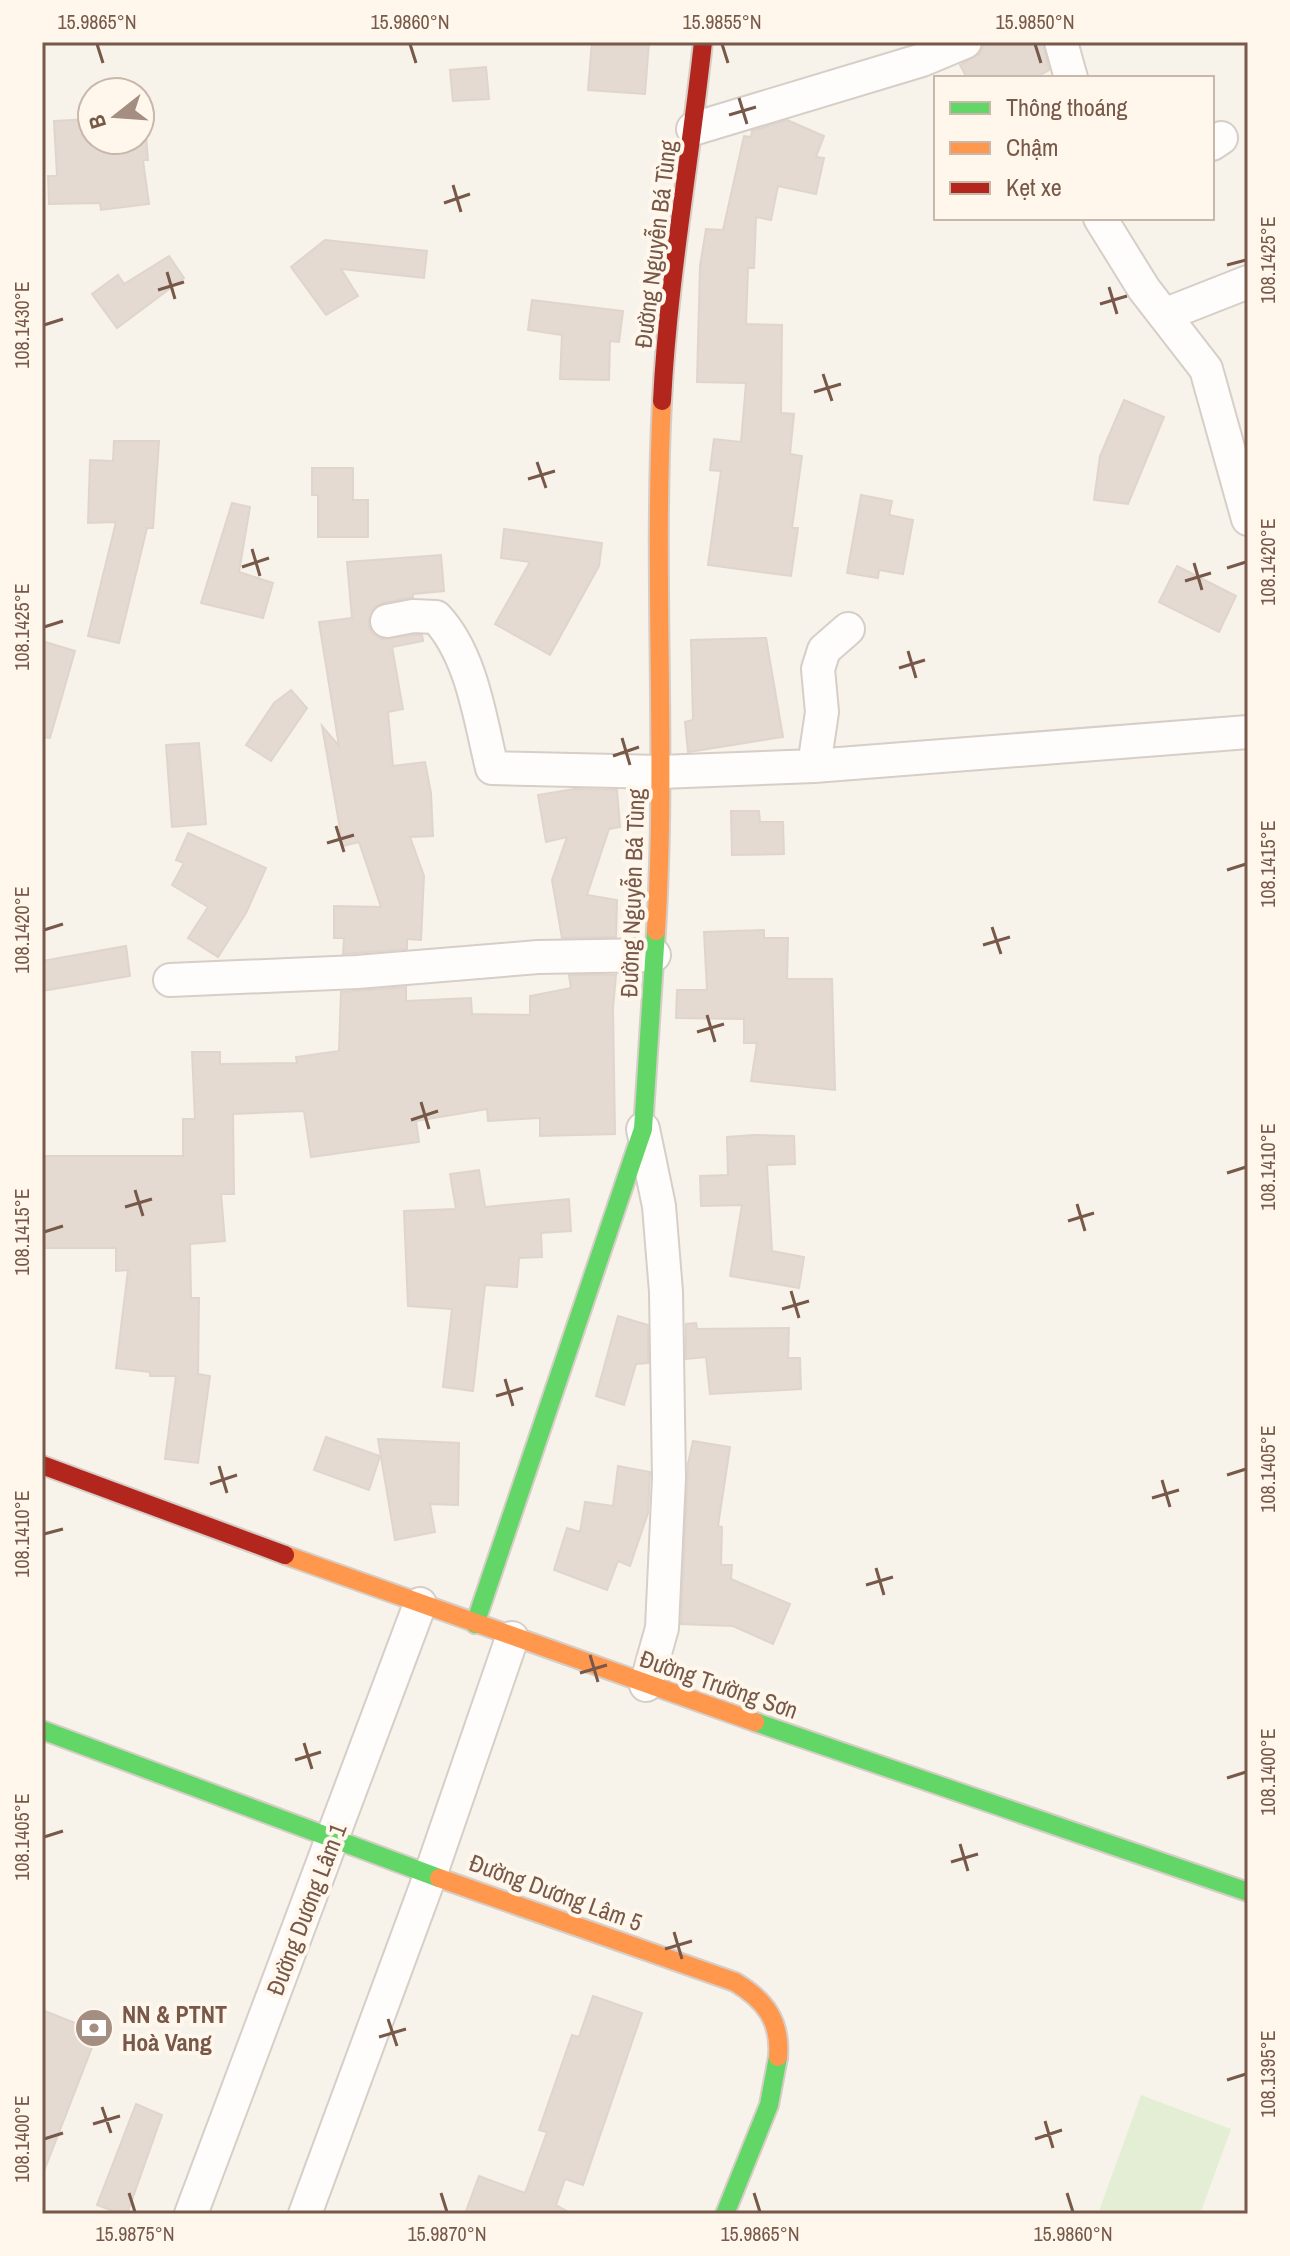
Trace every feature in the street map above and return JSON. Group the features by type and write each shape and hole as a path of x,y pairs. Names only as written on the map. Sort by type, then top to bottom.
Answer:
{"main road":[{"name":"Đường Nguyễn Bá Tùng","path":"475,1624 643,1129 654,955 660,772 658,478 666,324 703,42"},
{"name":"Đường Trường Sơn","path":"42,1465 512,1638 1248,1892"},
{"name":"Đường Dương Lâm 5","path":"42,1730 332,1840 735,1982 763,2000 779,2036 777,2079 725,2214"}],"street":[{"path":"693,129 922,60 965,42"},
{"path":"1061,42 1070,76"},
{"path":"1101,220 1164,315 1206,369 1238,439 1248,519"},
{"path":"1164,315 1248,282"},
{"path":"387,621 413,616 436,617 443,625 470,678 492,768 660,772 814,766 1248,732"},
{"path":"814,766 822,712 818,669 824,650 848,629"},
{"path":"170,980 357,972 538,957 654,955"},
{"path":"643,1129 659,1206 666,1292 669,1478 662,1628 646,1685"},
{"name":"Đường Dương Lâm 1","path":"191,2214 420,1604"},
{"path":"305,2214 431,1873 512,1638"}],"green space":[{"path":"1141,2095 1231,2129 1200,2214 1098,2214"}],"building":[{"path":"592,42 649,42 645,94 588,90"},
{"path":"984,42 1043,42 1049,70 1038,76 966,76 960,65 980,54"},
{"path":"486,67 489,99 453,101 450,70"},
{"path":"76,120 76,156 148,156 148,160 143,160 149,204 101,210 100,203 49,204 48,176 57,176 54,121"},
{"path":"787,120 824,136 816,157 824,158 816,194 778,186 771,220 756,217 754,268 748,268 746,324 782,325 781,413 794,414 790,454 802,456 792,528 798,528 791,576 708,565 721,471 710,470 714,439 741,442 746,383 697,382 700,266 706,229 723,230 744,136 751,137 752,131"},
{"path":"325,240 427,251 424,278 341,269 358,296 326,315 291,267"},
{"path":"169,256 184,278 117,328 92,294 118,275 124,284"},
{"path":"532,300 623,311 619,342 610,341 609,380 560,379 562,335 528,330"},
{"path":"1124,400 1164,417 1128,504 1094,500 1100,456"},
{"path":"114,441 159,441 153,528 147,528 119,643 88,636 116,522 88,523 90,460 113,461"},
{"path":"312,468 353,468 353,500 368,500 368,537 318,537 318,495 312,495"},
{"path":"861,495 892,501 889,515 913,520 903,574 879,570 878,578 847,573"},
{"path":"232,503 250,507 239,572 273,583 263,618 201,603"},
{"path":"504,529 602,543 599,566 550,655 495,624 530,562 501,558"},
{"path":"441,555 444,591 413,594 413,597 383,603 374,607 368,624 372,633 382,639 422,635 423,641 392,647 403,709 388,712 393,766 425,762 431,793 433,836 410,837 424,876 421,940 407,939 407,949 343,954 344,938 334,938 334,906 381,907 359,842 343,846 322,726 339,746 319,622 352,618 347,562"},
{"path":"1177,566 1236,596 1219,632 1159,602"},
{"path":"766,638 783,737 688,752 685,722 693,720 691,640"},
{"path":"42,641 75,651 50,738 42,737"},
{"path":"291,690 307,708 271,761 246,745 274,703"},
{"path":"199,743 206,824 172,827 166,745"},
{"path":"574,789 617,790 620,827 609,829 587,895 617,900 616,937 562,938 552,880 567,837 546,842 538,795"},
{"path":"731,811 759,811 760,822 783,822 784,854 732,855"},
{"path":"188,833 266,868 246,913 218,957 188,938 208,907 172,885 184,863 176,860"},
{"path":"764,930 764,938 788,938 787,979 832,979 835,1090 751,1081 757,1043 744,1043 744,1019 676,1018 677,990 707,990 704,932"},
{"path":"126,946 130,976 42,991 42,961"},
{"path":"569,975 616,975 613,1008 615,1134 540,1136 540,1118 488,1121 487,1109 416,1121 419,1142 311,1157 304,1111 233,1114 234,1194 221,1194 225,1241 190,1244 191,1298 199,1298 198,1374 210,1376 198,1463 165,1459 176,1376 150,1376 150,1372 116,1368 128,1270 116,1271 116,1248 42,1248 42,1156 183,1156 183,1119 195,1119 192,1052 220,1052 220,1064 297,1063 296,1057 339,1051 341,992 406,987 406,1001 471,998 472,1014 530,1015 530,996 571,988"},
{"path":"794,1136 795,1164 767,1165 772,1251 804,1257 799,1288 730,1276 742,1205 701,1206 700,1176 728,1175 727,1137"},
{"path":"479,1170 485,1207 569,1199 571,1231 541,1233 542,1257 519,1258 517,1287 485,1285 473,1391 443,1387 452,1309 408,1306 404,1211 456,1209 450,1174"},
{"path":"618,1316 648,1325 648,1363 636,1364 624,1405 596,1396"},
{"path":"696,1323 697,1329 789,1328 788,1358 800,1358 801,1389 710,1394 706,1357 686,1359 686,1324"},
{"path":"326,1437 380,1456 369,1490 314,1470"},
{"path":"378,1439 459,1443 458,1505 430,1504 435,1532 395,1540"},
{"path":"693,1441 730,1447 718,1526 722,1527 721,1565 732,1565 731,1579 790,1604 773,1644 733,1626 681,1624 688,1464"},
{"path":"618,1466 650,1472 648,1513 630,1566 618,1561 607,1590 554,1570 567,1528 580,1532 585,1502 613,1506"},
{"path":"593,1996 642,2013 583,2185 565,2179 556,2205 572,2214 465,2214 479,2176 525,2193 547,2132 539,2130 572,2035 579,2037"},
{"path":"42,2010 98,2032 44,2171 42,2171"},
{"path":"136,2104 162,2115 127,2214 121,2214 97,2205"}],"traffic: fast":[{"path":"475,1624 643,1129 656,931"},
{"path":"755,1722 1248,1892"},
{"path":"42,1730 439,1878"},
{"path":"725,2214 769,2105 778,2057"}],"traffic: slow":[{"path":"656,931 660,798 662,401"},
{"path":"285,1555 755,1722"},
{"path":"439,1878 735,1982 755,1996 769,2013 777,2033 778,2057"}],"traffic: jam":[{"path":"662,401 674,266 703,42"},
{"path":"42,1465 285,1555"}],"place":[{"name":"NN & PTNT Hoà Vang","path":"94,2028"}]}
